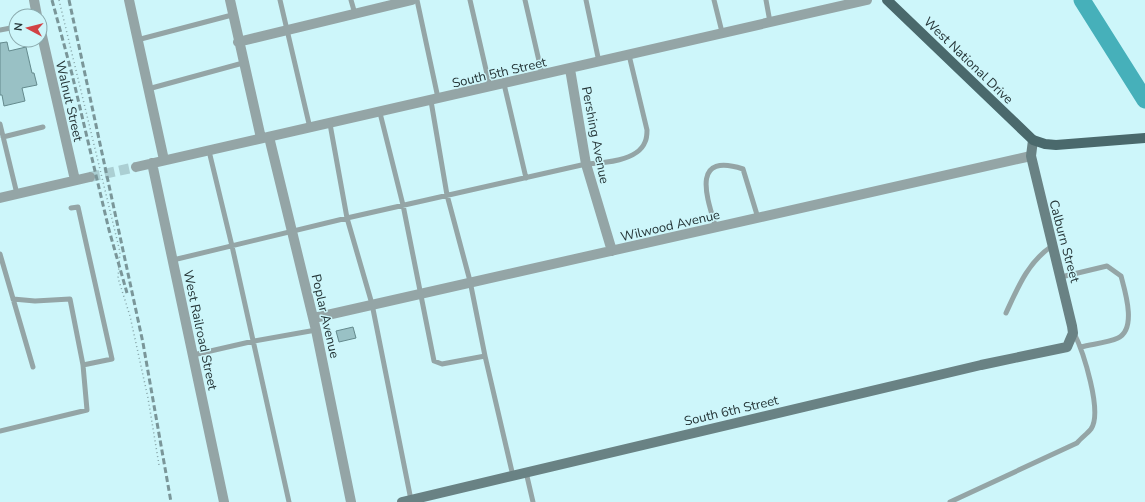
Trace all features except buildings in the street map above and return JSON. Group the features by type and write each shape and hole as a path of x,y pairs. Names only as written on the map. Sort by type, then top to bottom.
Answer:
{"main road":[{"name":"West National Drive","path":"888,0 1033,140"},
{"path":"1033,140 1045,144 1056,145 1145,138"}],"street":[{"path":"129,0 164,160"},
{"name":"Poplar Avenue","path":"230,0 243,63 292,231 314,318 351,502"},
{"path":"238,42 412,0"},
{"name":"South 5th Street","path":"136,167 490,88 722,32 867,0"},
{"name":"Walnut Street","path":"45,48 75,180"},
{"name":"Pershing Avenue","path":"570,69 586,164 612,251"},
{"name":"Calburn Street","path":"1033,140 1031,156 1052,246 1061,277 1073,333"},
{"name":"Wilwood Avenue","path":"314,318 421,294 470,281 716,228 1031,156"},
{"name":"West Railroad Street","path":"152,163 224,502"},
{"path":"0,198 90,176"},
{"name":"South 6th Street","path":"407,501 423,500 526,472 981,364 1067,347 1070,344 1073,333"}],"lane":[{"path":"280,0 310,128"},
{"path":"351,0 355,14"},
{"path":"417,0 435,100 447,195 470,281 485,356 513,476"},
{"path":"470,0 490,88"},
{"path":"525,0 542,75"},
{"path":"586,0 599,62"},
{"path":"714,0 722,32"},
{"path":"766,0 770,22"},
{"path":"137,40 232,15"},
{"path":"173,260 447,195 586,164 600,164 623,159 639,150 646,141 647,130 629,55"},
{"path":"148,88 243,63"},
{"path":"504,84 526,178"},
{"path":"380,113 403,205 434,361 442,364 485,356"},
{"path":"0,124 17,194"},
{"path":"330,124 347,218 372,304 407,501"},
{"path":"3,137 43,127"},
{"path":"209,151 254,341 289,502"},
{"path":"716,228 705,178 709,170 720,165 732,165 743,168 758,218"},
{"path":"71,208 78,206 112,359 84,365"},
{"path":"1006,313 1033,261 1052,246"},
{"path":"0,254 34,367"},
{"path":"1061,277 1107,266 1122,276 1128,305 1126,330 1119,338 1081,347"},
{"path":"0,431 87,410 84,365 70,299 35,301 13,299"},
{"path":"193,355 254,341 316,330"},
{"path":"950,502 1077,442 1091,429 1095,413 1091,384 1081,347 1073,333"},
{"path":"526,472 533,502"}],"path":[{"path":"59,0 120,252 118,278 130,316 148,398 159,465"}],"waterway":[{"path":"1082,0 1145,100"}],"tunnel":[{"path":"90,177 136,167"}],"railway":[{"path":"52,0 72,74 109,230 127,293"},
{"path":"69,0 143,343 171,502"}]}
